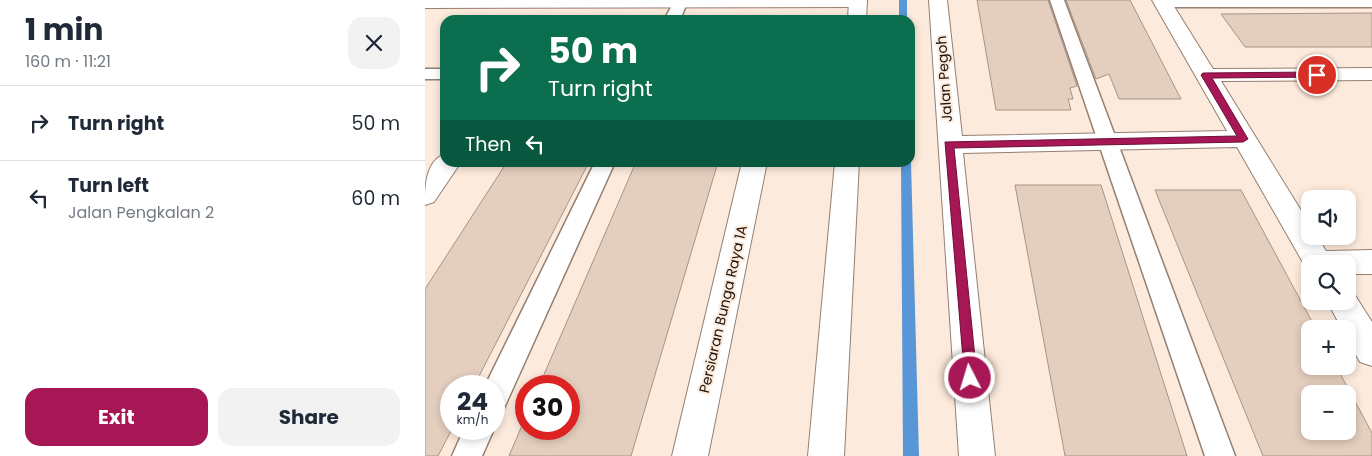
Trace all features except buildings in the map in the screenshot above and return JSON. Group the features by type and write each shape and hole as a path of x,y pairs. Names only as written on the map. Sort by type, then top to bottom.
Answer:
{"street":[{"name":"Jalan Pegoh","path":"938,0 977,456"},
{"path":"1162,2 1314,255"},
{"path":"425,3 680,3 790,8 858,7"},
{"path":"556,15 564,3"},
{"path":"1206,75 1372,74"},
{"path":"949,145 1243,139"},
{"path":"425,195 440,165"},
{"name":"Persiaran Bunga Raya 1A","path":"690,456 754,167"},
{"path":"826,456 847,167"},
{"path":"1356,262 1372,262"},
{"path":"1347,310 1372,351"}],"lane":[{"path":"1057,0 1219,456"},
{"path":"1162,2 1372,3"},
{"path":"674,15 680,3"},
{"path":"425,74 440,74"},
{"path":"505,375 603,167"},
{"path":"467,456 474,440"}],"waterway":[{"path":"903,0 903,15"},
{"path":"906,167 911,456"}],"route":[{"path":"970,378 949,145 1243,139 1206,75 1317,75"}]}
